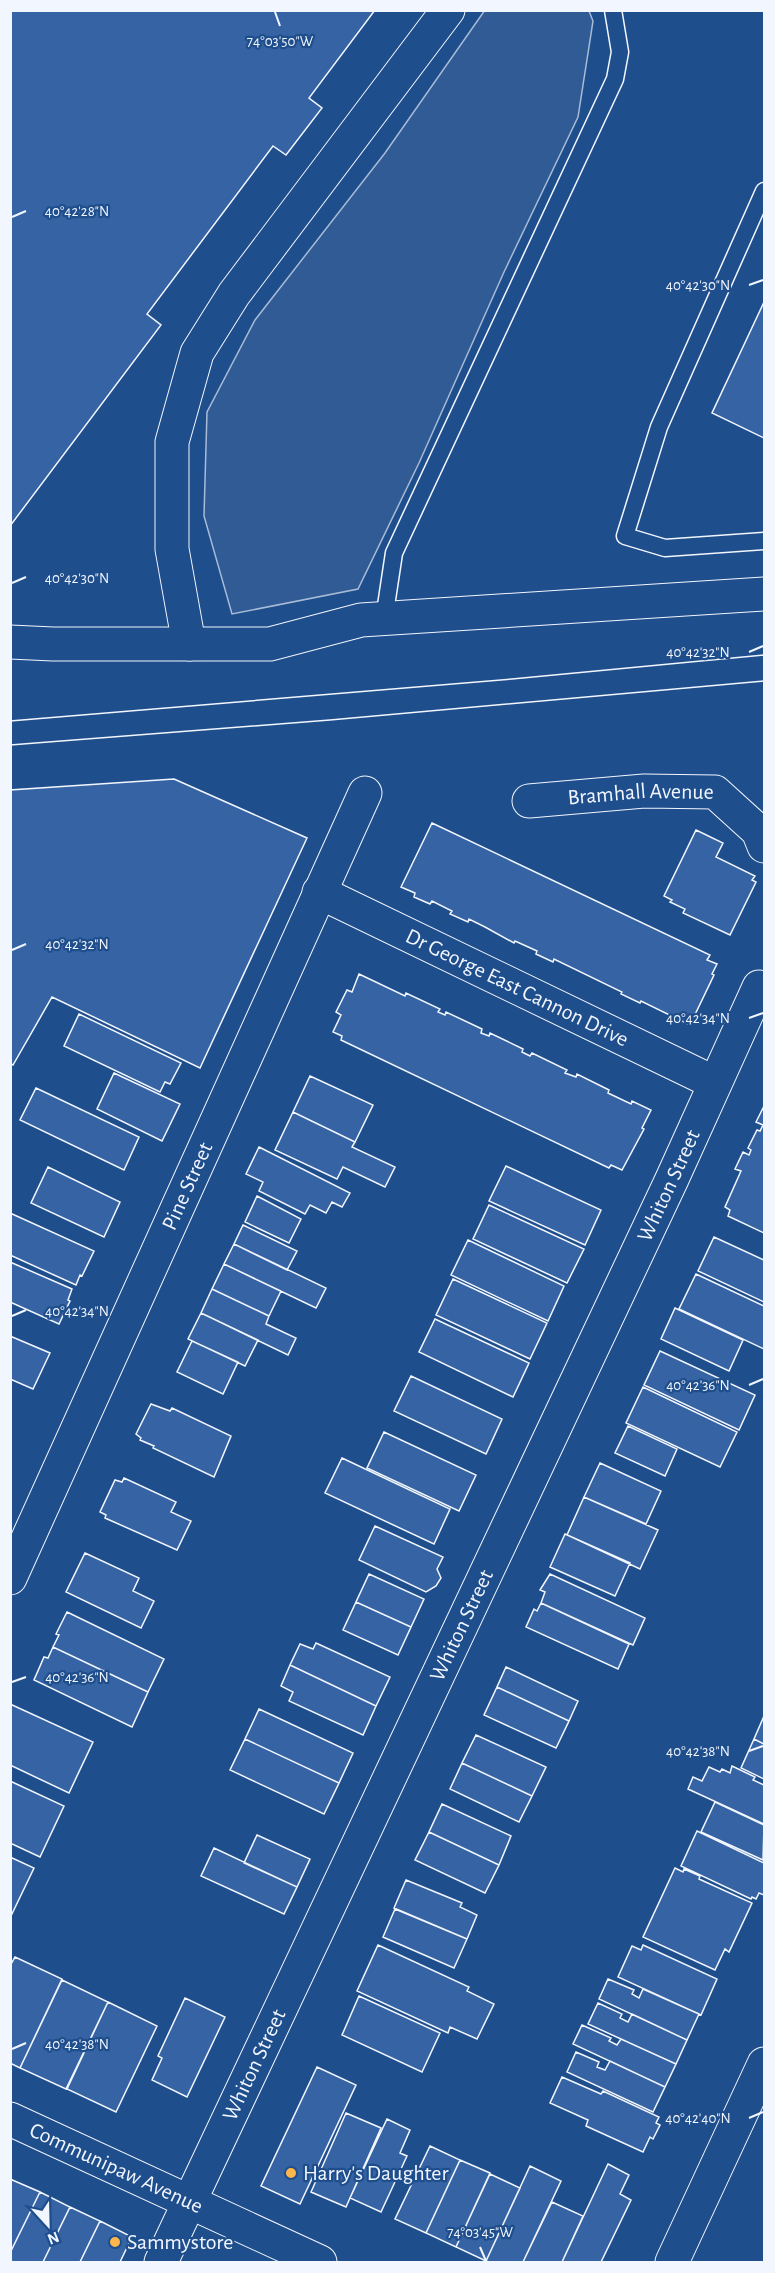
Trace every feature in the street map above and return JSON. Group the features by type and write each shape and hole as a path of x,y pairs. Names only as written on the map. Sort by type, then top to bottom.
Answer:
{"street":[{"path":"189,644 172,549 172,442 197,353 234,294 448,10"},
{"path":"10,642 270,644 361,620 765,594"},
{"name":"Bramhall Avenue","path":"529,801 644,791 715,792 758,831 765,846"},
{"name":"Pine Street","path":"10,1578 365,793"},
{"name":"Dr George East Cannon Drive","path":"319,892 716,1083"},
{"name":"Whiton Street","path":"161,2262 716,1083 759,987"},
{"path":"672,2262 765,2064"},
{"name":"Communipaw Avenue","path":"10,2118 320,2262"}],"lane":[{"path":"384,619 394,553 615,79 620,52 613,10"},
{"path":"765,191 659,428 625,537 665,549 765,541"}],"shaded area":[{"path":"485,10 589,11 593,21 578,117 504,272 419,463 358,589 232,614 204,516 207,412 255,320 385,153"}],"building":[{"path":"10,10 375,10 309,98 322,108 286,155 273,146 147,314 161,325 10,526"},
{"path":"764,302 764,438 712,413"},
{"path":"174,779 307,838 200,1068 52,997 13,1065 10,1063 10,790"},
{"path":"432,823 710,955 707,960 717,964 712,974 714,975 690,1025 641,1001 640,1003 621,994 622,992 554,959 553,962 536,954 537,951 515,941 514,943 469,919 468,922 450,914 452,911 432,901 430,904 414,897 415,893 401,887"},
{"path":"696,830 723,843 716,857 755,876 752,880 756,882 730,935 683,913 685,909 670,902 672,900 664,896"},
{"path":"359,974 405,996 406,993 440,1009 438,1012 445,1015 446,1012 482,1029 481,1033 489,1036 490,1033 523,1049 522,1052 530,1056 532,1053 567,1070 565,1073 576,1077 577,1074 631,1104 632,1101 651,1110 642,1128 644,1129 622,1170 611,1165 609,1168 341,1040 342,1036 333,1032 341,1015 336,1012 347,990 352,992"},
{"path":"79,1014 181,1063 170,1084 165,1082 160,1092 64,1046"},
{"path":"114,1073 180,1104 162,1141 97,1109"},
{"path":"310,1076 373,1105 355,1142 293,1112"},
{"path":"36,1088 139,1137 124,1170 20,1120"},
{"path":"764,1106 764,1233 728,1216 730,1210 725,1207 741,1171 735,1169 743,1152 749,1155 751,1150 748,1148 757,1130 760,1131 763,1125 756,1122"},
{"path":"293,1112 355,1142 352,1147 395,1167 385,1187 343,1167 337,1179 275,1150"},
{"path":"259,1147 350,1193 342,1207 332,1202 326,1213 310,1205 305,1214 259,1191 263,1182 246,1174"},
{"path":"506,1166 601,1210 585,1245 489,1201"},
{"path":"48,1167 120,1202 104,1237 31,1203"},
{"path":"257,1196 301,1219 289,1243 245,1222"},
{"path":"489,1205 584,1249 567,1283 473,1239"},
{"path":"10,1213 94,1251 76,1285 10,1255"},
{"path":"243,1225 297,1251 287,1270 234,1244"},
{"path":"714,1237 764,1260 764,1302 698,1271"},
{"path":"468,1240 564,1286 548,1321 451,1275"},
{"path":"234,1244 326,1288 316,1308 224,1264"},
{"path":"10,1262 72,1289 68,1300 70,1301 59,1324 10,1302"},
{"path":"224,1264 281,1291 269,1316 212,1289"},
{"path":"696,1274 764,1306 764,1349 679,1309"},
{"path":"453,1279 547,1323 530,1359 436,1315"},
{"path":"212,1289 269,1316 266,1324 296,1338 288,1355 201,1313"},
{"path":"675,1308 743,1340 729,1371 661,1339"},
{"path":"201,1313 258,1340 245,1366 188,1339"},
{"path":"435,1319 529,1363 513,1397 419,1352"},
{"path":"10,1336 50,1353 33,1389 10,1379"},
{"path":"192,1341 238,1362 223,1394 177,1372"},
{"path":"660,1351 755,1395 739,1430 644,1385"},
{"path":"411,1376 502,1419 486,1454 394,1411"},
{"path":"643,1387 737,1432 720,1467 626,1423"},
{"path":"151,1404 170,1411 172,1408 231,1436 214,1477 140,1440 141,1438 136,1434"},
{"path":"628,1426 677,1449 665,1476 615,1453"},
{"path":"384,1432 476,1475 459,1511 367,1468"},
{"path":"342,1458 450,1509 434,1544 325,1493"},
{"path":"600,1463 661,1491 646,1524 584,1497"},
{"path":"124,1478 176,1502 171,1512 191,1521 177,1550 105,1518 106,1515 100,1512 115,1480 122,1482"},
{"path":"584,1497 658,1530 640,1569 567,1535"},
{"path":"375,1526 443,1557 437,1569 441,1578 436,1586 426,1592 359,1560"},
{"path":"565,1534 630,1563 615,1596 550,1567"},
{"path":"85,1553 139,1578 133,1591 154,1601 141,1628 66,1592"},
{"path":"369,1574 424,1599 411,1627 356,1602"},
{"path":"550,1574 645,1618 633,1645 541,1603 545,1592 540,1590"},
{"path":"356,1602 411,1627 398,1655 343,1630"},
{"path":"541,1603 629,1644 618,1669 526,1627 534,1609 537,1611"},
{"path":"67,1612 164,1659 148,1692 53,1647 59,1635 56,1634"},
{"path":"316,1643 390,1677 376,1706 290,1665 300,1644 313,1649"},
{"path":"53,1647 148,1692 132,1727 34,1680 44,1657 48,1658"},
{"path":"290,1665 376,1706 363,1735 289,1701 293,1692 281,1686"},
{"path":"506,1667 578,1701 569,1721 497,1687"},
{"path":"497,1687 569,1721 556,1748 484,1715"},
{"path":"10,1704 93,1742 69,1793 10,1765"},
{"path":"259,1709 353,1753 339,1783 245,1739"},
{"path":"764,1716 764,1744 754,1739"},
{"path":"476,1735 546,1767 532,1796 462,1763"},
{"path":"245,1739 339,1783 324,1814 230,1770"},
{"path":"754,1739 764,1744 764,1779 741,1768"},
{"path":"462,1763 532,1796 519,1822 450,1789"},
{"path":"732,1766 755,1777 753,1780 764,1785 764,1824 688,1789 693,1777 702,1781 709,1767 730,1773"},
{"path":"10,1781 64,1806 40,1857 10,1843"},
{"path":"715,1802 764,1825 763,1860 701,1832"},
{"path":"442,1804 511,1836 499,1865 429,1832"},
{"path":"697,1831 764,1863 764,1895 759,1893 756,1899 752,1897 751,1899 681,1866"},
{"path":"429,1832 499,1865 485,1893 415,1860"},
{"path":"257,1835 310,1859 297,1887 244,1863"},
{"path":"214,1848 297,1887 284,1914 201,1876"},
{"path":"10,1857 34,1868 10,1918"},
{"path":"675,1868 700,1876 699,1879 752,1903 729,1952 725,1949 715,1970 643,1937"},
{"path":"406,1880 462,1903 460,1907 477,1915 467,1939 394,1908"},
{"path":"395,1909 467,1939 454,1968 383,1937"},
{"path":"378,1945 469,1987 467,1991 494,2004 477,2039 450,2027 448,2033 357,1991"},
{"path":"643,1945 717,1979 701,2015 618,1977 632,1946 641,1950"},
{"path":"15,1957 62,1979 20,2068 10,2063 10,1966"},
{"path":"608,1979 634,1990 632,1994 639,1998 643,1989 699,2014 687,2040 599,1999"},
{"path":"62,1980 108,2002 66,2089 20,2068"},
{"path":"359,1996 440,2033 422,2072 342,2035"},
{"path":"185,1998 225,2017 187,2097 152,2080 162,2058 158,2056"},
{"path":"108,2002 157,2026 116,2112 67,2089"},
{"path":"598,2003 622,2014 620,2018 628,2022 632,2014 687,2040 676,2064 588,2024"},
{"path":"582,2025 611,2038 609,2041 617,2045 621,2039 676,2064 665,2087 573,2044"},
{"path":"576,2052 599,2062 597,2067 605,2070 610,2061 665,2087 653,2112 567,2072"},
{"path":"317,2067 356,2085 300,2204 261,2186"},
{"path":"562,2077 601,2094 603,2091 659,2117 656,2123 660,2125 653,2139 650,2137 643,2152 586,2126 588,2120 550,2103"},
{"path":"346,2113 381,2128 346,2207 311,2192"},
{"path":"387,2119 410,2130 400,2153 407,2156 381,2212 350,2198"},
{"path":"430,2146 460,2160 426,2233 395,2219"},
{"path":"460,2160 490,2173 456,2247 426,2233"},
{"path":"608,2164 629,2175 620,2194 631,2200 601,2262 562,2262"},
{"path":"530,2166 561,2181 523,2262 486,2261"},
{"path":"490,2174 520,2188 486,2261 456,2247"},
{"path":"10,2179 40,2192 10,2253"},
{"path":"40,2192 70,2207 43,2262 10,2261 10,2253"},
{"path":"552,2202 583,2216 562,2262 523,2262"},
{"path":"70,2207 100,2221 80,2262 43,2262"},
{"path":"100,2221 132,2237 120,2262 80,2262"}],"tram line":[{"path":"10,721 512,679 764,655"},
{"path":"10,745 330,720 764,681"}],"place":[{"name":"Harry's Daughter","path":"291,2173"},
{"name":"Sammystore","path":"115,2242"}]}
